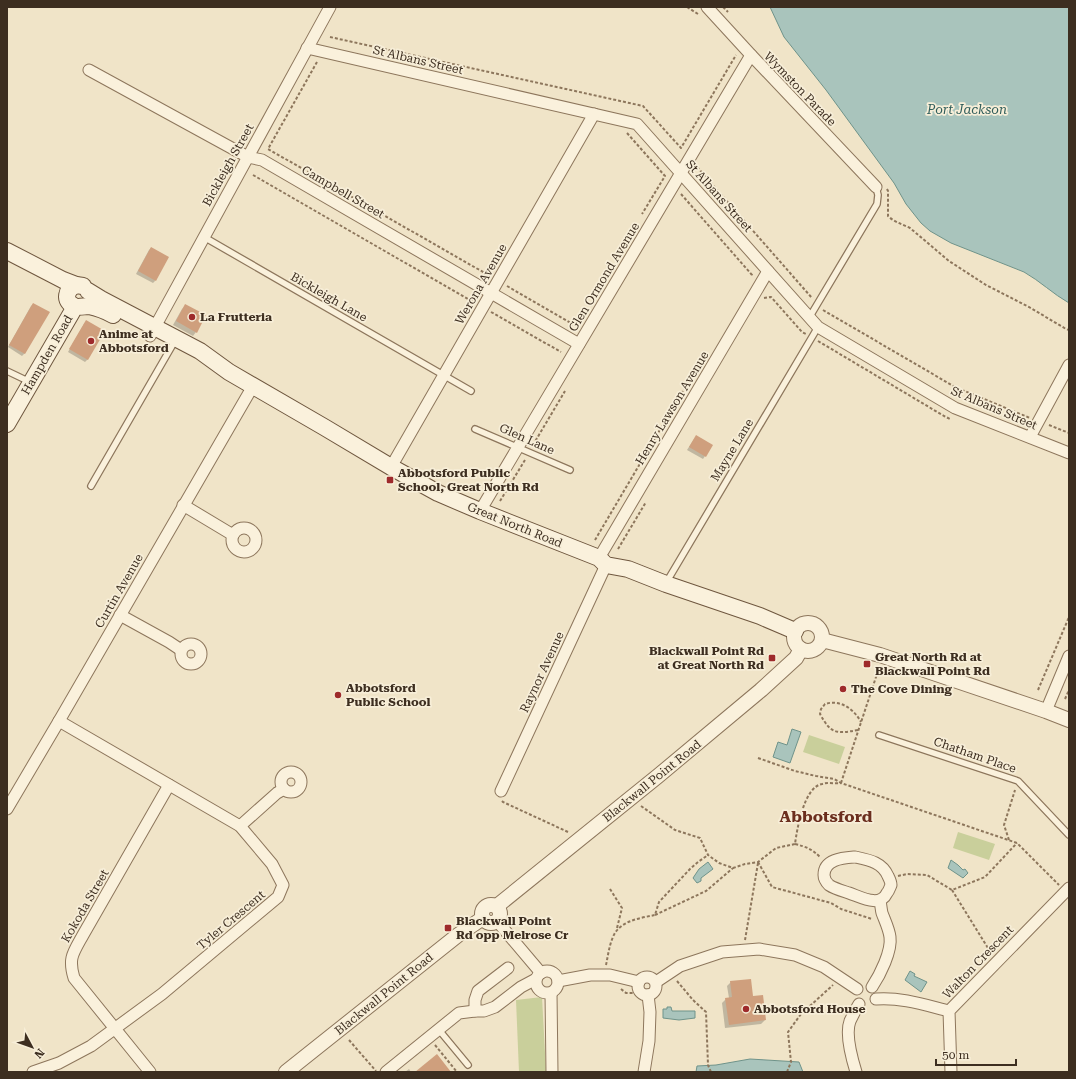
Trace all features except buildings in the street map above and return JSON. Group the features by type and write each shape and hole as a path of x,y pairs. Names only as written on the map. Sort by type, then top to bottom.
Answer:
{"main road":[{"name":"Great North Road","path":"7,251 56,277 77,297"},
{"name":"Great North Road","path":"7,262 48,284 77,297 101,299 152,331 174,342 196,358 229,372 438,493 602,561 796,630"},
{"name":"Hampden Road","path":"7,424 72,312 77,297"}],"street":[{"name":"Bickleigh Street","path":"152,331 330,7"},
{"name":"Wymston Parade","path":"707,7 876,187"},
{"name":"St Albans Street","path":"307,48 637,124 818,327 956,408 1069,453"},
{"name":"Glen Ormond Avenue","path":"480,511 751,55"},
{"name":"Campbell Street","path":"89,70 248,157 262,160 580,344"},
{"name":"Werona Avenue","path":"391,467 594,114"},
{"name":"Henry Lawson Avenue","path":"602,561 768,271"},
{"path":"1030,437 1069,365"},
{"name":"Curtin Avenue","path":"7,809 253,386"},
{"path":"183,505 233,535"},
{"name":"Raynor Avenue","path":"500,791 602,561"},
{"path":"120,615 181,650"},
{"path":"812,623 821,631 822,640 818,647 814,650 806,651 797,646 794,641 796,630 802,624 812,623"},
{"path":"822,640 880,655 1069,720"},
{"name":"Blackwall Point Road","path":"497,906 653,780 761,690 796,658 801,649"},
{"path":"1046,711 1069,656"},
{"name":"Tyler Crescent","path":"33,1072 59,1063 91,1046 162,994 278,897 284,885 272,864 240,826 203,803 59,721"},
{"name":"Kokoda Street","path":"150,1072 74,978 71,968 72,955 169,785"},
{"path":"240,826 277,793 284,789"},
{"path":"855,857 866,859 885,869 891,885 888,893 880,901 866,899 828,884 824,878 826,866 831,862 844,858 855,857"},
{"name":"Walton Crescent","path":"951,1072 949,1011 1067,889"},
{"path":"872,986 878,978 887,958 891,938 882,912 880,901"},
{"path":"492,904 497,906 500,911 499,919 497,921 489,923 483,918 482,913 486,906 492,904"},
{"name":"Blackwall Point Road","path":"286,1072 458,935 483,918"},
{"path":"386,1072 459,1013 484,1011 495,1007 521,987 538,976 548,971 554,974 558,981 556,988 551,993 547,994 540,992 536,986 538,976 497,921"},
{"path":"656,982 680,966 722,952 759,949 795,955 824,967 854,986 872,986"},
{"path":"475,1011 475,1000 478,991 508,968"},
{"path":"558,981 590,975 610,975 639,982"},
{"path":"649,977 656,982 655,991 648,995 645,995 638,988 639,982 643,978 649,977"},
{"path":"854,986 855,995 859,1004"},
{"path":"872,986 875,991 876,999"},
{"path":"551,993 552,1072"},
{"path":"644,1072 649,1041 650,1012 648,995"},
{"path":"859,1004 870,1005 876,999 888,998 900,999 949,1011"},
{"path":"856,1072 852,1060 849,1041 850,1022 859,1004"}],"lane":[{"path":"810,318 877,204 878,195 876,187"},
{"name":"Bickleigh Lane","path":"204,237 471,391"},
{"name":"Mayne Lane","path":"666,584 818,327"},
{"path":"91,486 174,342"},
{"path":"7,371 31,382"},
{"name":"Glen Lane","path":"475,429 570,470"},
{"name":"Chatham Place","path":"879,735 1018,781 1069,834"},
{"path":"439,1030 468,1065"}],"path":[{"path":"330,37 643,106 681,148 736,54"},
{"path":"316,62 268,149 576,326"},
{"path":"627,133 665,176"},
{"path":"697,167 814,301"},
{"path":"253,175 561,352"},
{"path":"681,194 752,275 748,282"},
{"path":"887,205 888,216 892,220 910,228 949,261 986,285 1069,330"},
{"path":"821,308 955,387 1031,418"},
{"path":"595,540 700,363"},
{"path":"1046,424 1069,433"},
{"path":"1038,690 1069,617"},
{"path":"841,784 877,674"},
{"path":"1065,699 1069,690"},
{"path":"859,730 844,733 832,731 820,714 821,709 825,704 835,702 851,710 862,722"},
{"path":"758,758 795,771 834,779 841,784 1017,843 1067,889"},
{"path":"1009,840 1004,825 1018,781"},
{"path":"795,844 799,819 807,799 813,789 821,784 841,784"},
{"path":"500,791 503,802 568,832"},
{"path":"641,806 674,830 700,838 708,855 719,863 733,868"},
{"path":"952,890 985,877 1017,843"},
{"path":"616,930 633,920 655,915 706,891 733,868 758,862 776,848 795,844 804,846 813,850 826,866"},
{"path":"655,915 659,902 690,869 708,855"},
{"path":"758,862 772,887 831,903 841,909 872,919 878,918"},
{"path":"744,950 758,862"},
{"path":"889,878 907,874 927,875 952,890 997,962"},
{"path":"605,970 612,938 616,930 622,908 610,889"},
{"path":"675,978 693,1000 706,1012 708,1065 711,1072"},
{"path":"787,1072 792,1062 788,1032 801,1014 835,983 847,989 854,986"},
{"path":"429,1038 457,1072"},
{"path":"350,1040 377,1072"}],"green space":[{"path":"809,735 845,747 839,764 803,752"},
{"path":"958,832 995,844 989,860 953,848"},
{"path":"542,997 546,1072 519,1072 516,1000"}],"water":[{"name":"Port Jackson","path":"770,7 1069,7 1069,303 1024,272 951,243 930,231 921,223 906,204 894,183 826,90 784,37"},
{"path":"792,729 801,732 790,763 773,757 778,742 787,745"},
{"path":"951,860 963,870 965,869 968,873 963,878 948,868"},
{"path":"708,862 713,869 697,883 693,878 699,869"},
{"path":"910,971 915,974 914,976 927,982 921,992 905,980"},
{"path":"667,1007 671,1007 672,1011 695,1011 695,1018 679,1020 663,1018 663,1009 667,1009"},
{"path":"750,1059 799,1062 803,1072 696,1072 697,1066 716,1065"}],"place":[{"name":"La Frutteria","path":"192,317"},
{"name":"Anime at Abbotsford","path":"91,341"},
{"name":"Abbotsford Public School, Great North Rd","path":"390,480"},
{"name":"Blackwall Point Rd at Great North Rd","path":"772,658"},
{"name":"Great North Rd at Blackwall Point Rd","path":"867,664"},
{"name":"The Cove Dining","path":"843,689"},
{"name":"Abbotsford Public School","path":"338,695"},
{"name":"Blackwall Point Rd opp Melrose Cr","path":"448,928"},
{"name":"Abbotsford House","path":"746,1009"}],"district":[{"name":"Abbotsford","path":"826,816"}]}
